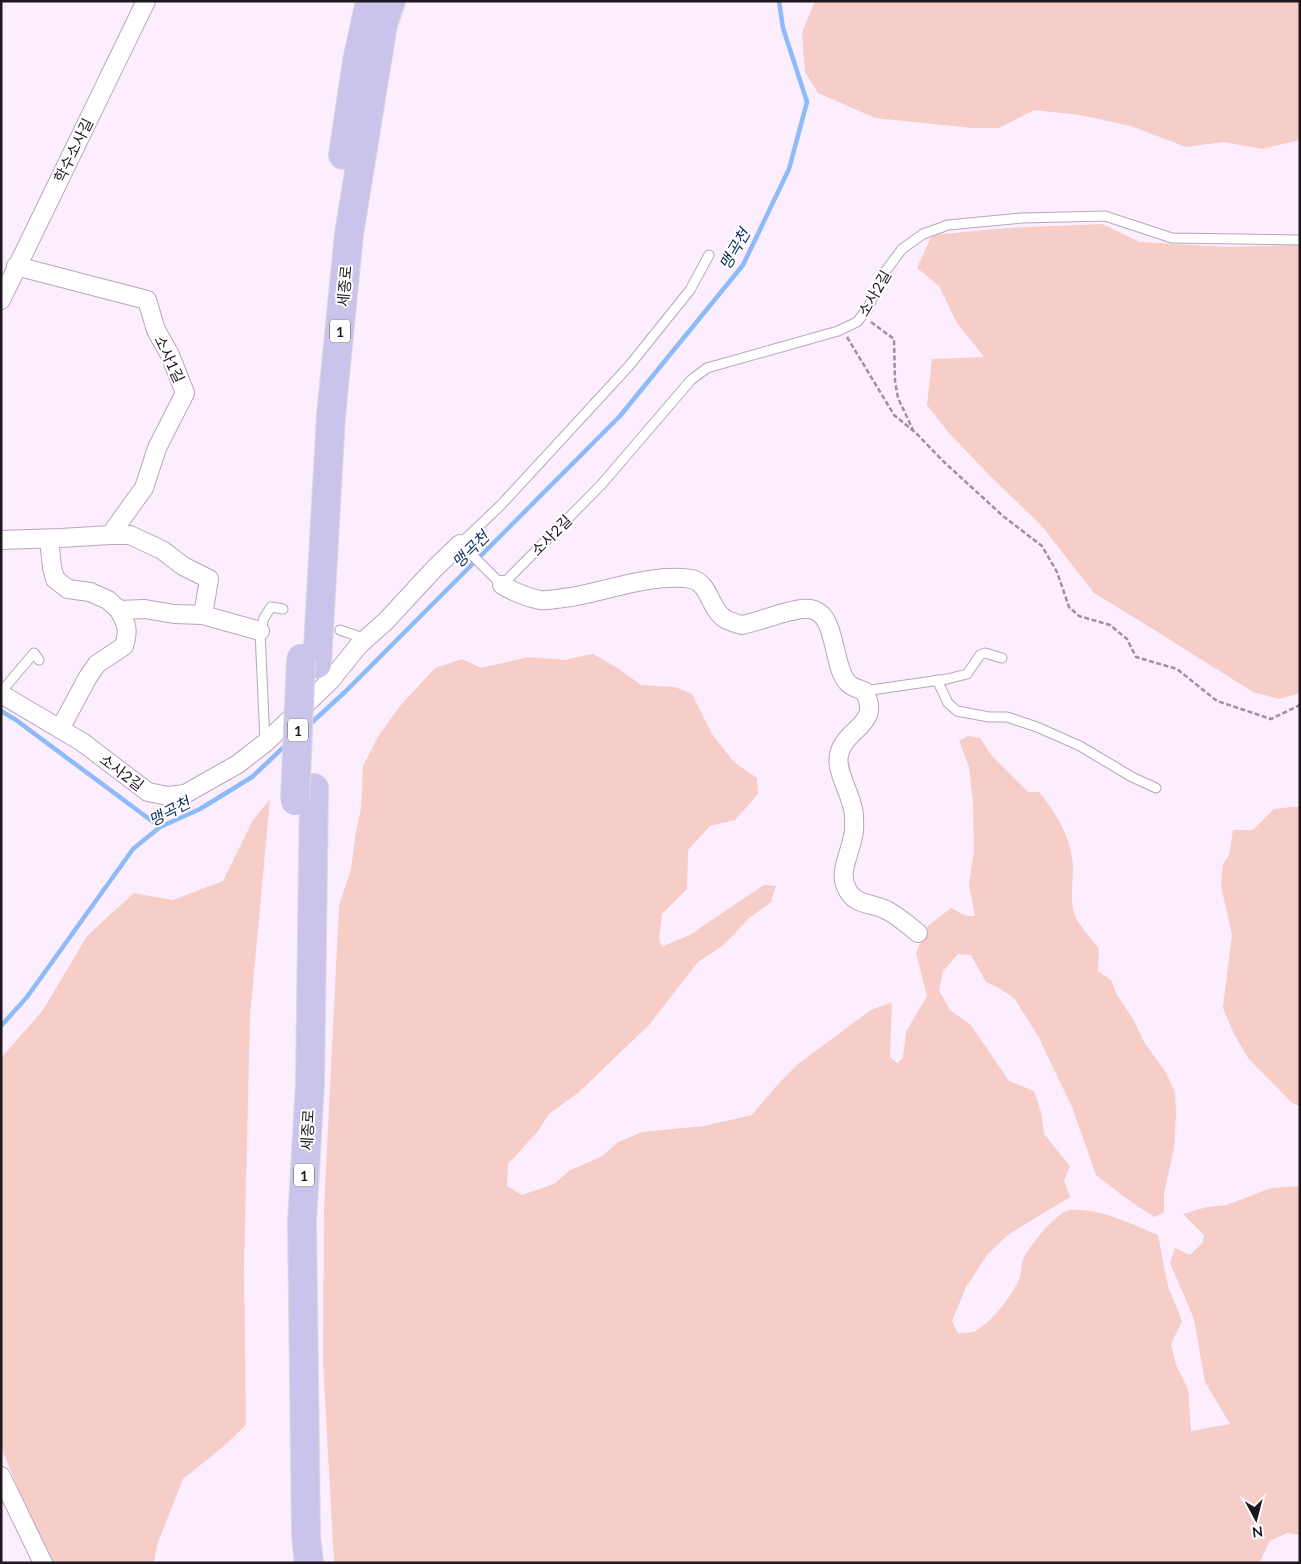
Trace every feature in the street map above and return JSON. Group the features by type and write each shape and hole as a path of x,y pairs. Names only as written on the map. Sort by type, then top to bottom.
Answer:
{"main road":[{"name":"세종로","path":"309,661 316,413 332,228 357,61 370,1"},
{"name":"세종로","path":"309,661 349,234 384,24 390,1"},
{"name":"1","path":"304,794 309,661"},
{"name":"세종로","path":"289,1563 286,1220 304,794"},
{"name":"세종로","path":"304,794 310,1084 302,1220 306,1536 309,1563"}],"street":[{"name":"학수소사길","path":"1,300 146,1"},
{"name":"소사1길","path":"16,266 147,300 156,330 170,355 185,393 157,448 144,488 110,534"},
{"path":"1,540 49,539 110,534 130,535 162,550 182,566 208,579 203,615"},
{"path":"49,539 55,579 68,589 90,592 108,600 118,610 127,625 127,636 124,646 97,664 60,729"},
{"name":"소사2길","path":"1,693 82,742 148,792 168,796 185,794 238,764 265,742 330,681 366,639 386,621 434,569 463,547"},
{"path":"500,583 515,593 542,600 590,594 614,587 668,578 694,579 701,584 723,618 732,623 742,624 802,609 813,609 820,612 827,621 842,672 847,681 855,688 864,691 869,700 870,712 842,745 839,755 838,766 853,804 854,814 854,835 844,866 843,880 848,892 855,900 885,909 918,933"},
{"path":"118,610 145,609 174,614 203,615 260,631"},
{"path":"1,1476 43,1563"}],"lane":[{"name":"소사2길","path":"500,583 601,485 692,380 706,368 843,329 857,322 868,308 884,273 902,248 923,234 948,225 1022,218 1105,216 1172,238 1300,240"},
{"path":"500,583 463,547 629,366 690,290 709,255"},
{"path":"265,742 260,631 264,618 271,607 283,609"},
{"path":"340,630 366,639"},
{"path":"1,693 34,653 39,660"},
{"path":"864,691 968,674 980,655 985,653 1002,658"},
{"path":"938,680 948,703 957,711 989,717 1008,717 1036,727 1080,746 1156,788"}],"path":[{"path":"862,316 894,339 895,381 898,398 913,431"},
{"path":"843,329 864,368 894,415 1003,516 1042,546 1057,572 1069,607 1079,616 1110,625 1127,638 1136,657 1177,670 1217,700 1271,719 1300,705"}],"shaded area":[{"path":"815,1 1300,1 1300,140 1262,149 1224,142 1186,147 1131,126 1080,115 1034,110 999,128 973,128 875,118 818,93 805,72 802,32"},
{"path":"1102,224 1140,242 1228,247 1300,245 1300,693 1279,699 1253,692 1094,593 1041,525 948,432 927,405 932,359 984,357 957,323 939,286 917,268 932,235 1007,228"},
{"path":"593,654 616,667 641,685 675,687 692,694 712,734 734,762 757,778 758,794 735,820 710,826 688,850 687,889 662,914 659,939 662,947 686,937 764,885 776,886 771,902 748,919 725,944 698,962 649,1025 578,1093 549,1114 538,1131 508,1164 507,1186 522,1195 554,1184 570,1170 601,1157 618,1142 642,1132 704,1126 752,1115 798,1064 871,1010 892,1002 890,1057 897,1063 903,1058 906,1032 927,996 916,953 928,926 951,908 966,916 975,916 969,885 974,851 973,803 969,767 959,741 968,736 980,738 992,756 1028,792 1039,792 1057,818 1067,838 1072,858 1072,900 1076,918 1099,949 1098,971 1111,980 1117,995 1133,1019 1144,1042 1165,1071 1175,1092 1176,1114 1174,1149 1164,1193 1164,1213 1154,1217 1096,1175 1072,1107 1038,1036 1014,998 986,982 971,955 958,954 943,971 939,990 950,1010 971,1025 1009,1081 1034,1091 1041,1112 1044,1134 1070,1166 1064,1181 1070,1197 1009,1234 987,1255 966,1287 952,1321 958,1333 973,1332 987,1323 1007,1300 1017,1284 1023,1260 1033,1243 1064,1212 1082,1210 1115,1218 1158,1235 1168,1286 1182,1321 1171,1344 1176,1365 1188,1389 1191,1431 1230,1424 1205,1382 1194,1319 1170,1263 1175,1248 1190,1255 1203,1242 1204,1235 1183,1214 1207,1207 1227,1205 1271,1188 1300,1186 1300,1535 1287,1533 1270,1541 1259,1563 334,1563 323,1362 324,1208 339,906 351,869 361,808 363,766 379,735 400,706 435,668 462,659 481,668 528,657 564,660"},
{"path":"270,799 250,1016 244,1268 246,1425 224,1446 183,1479 157,1545 154,1563 49,1563 1,1447 1,1058 43,1010 87,936 134,893 173,900 223,881 253,820"},
{"path":"1300,807 1300,1106 1292,1103 1248,1058 1234,1034 1223,1008 1232,935 1221,886 1223,864 1229,855 1233,830 1253,830 1274,809"}],"waterway":[{"name":"맹곡천","path":"308,726 346,691 620,416 743,265 789,169 807,102 783,28 779,1"},
{"path":"1,711 16,720 160,827"},
{"name":"맹곡천","path":"1,1026 27,997 133,849 160,827 200,809 252,777 287,744"}]}
